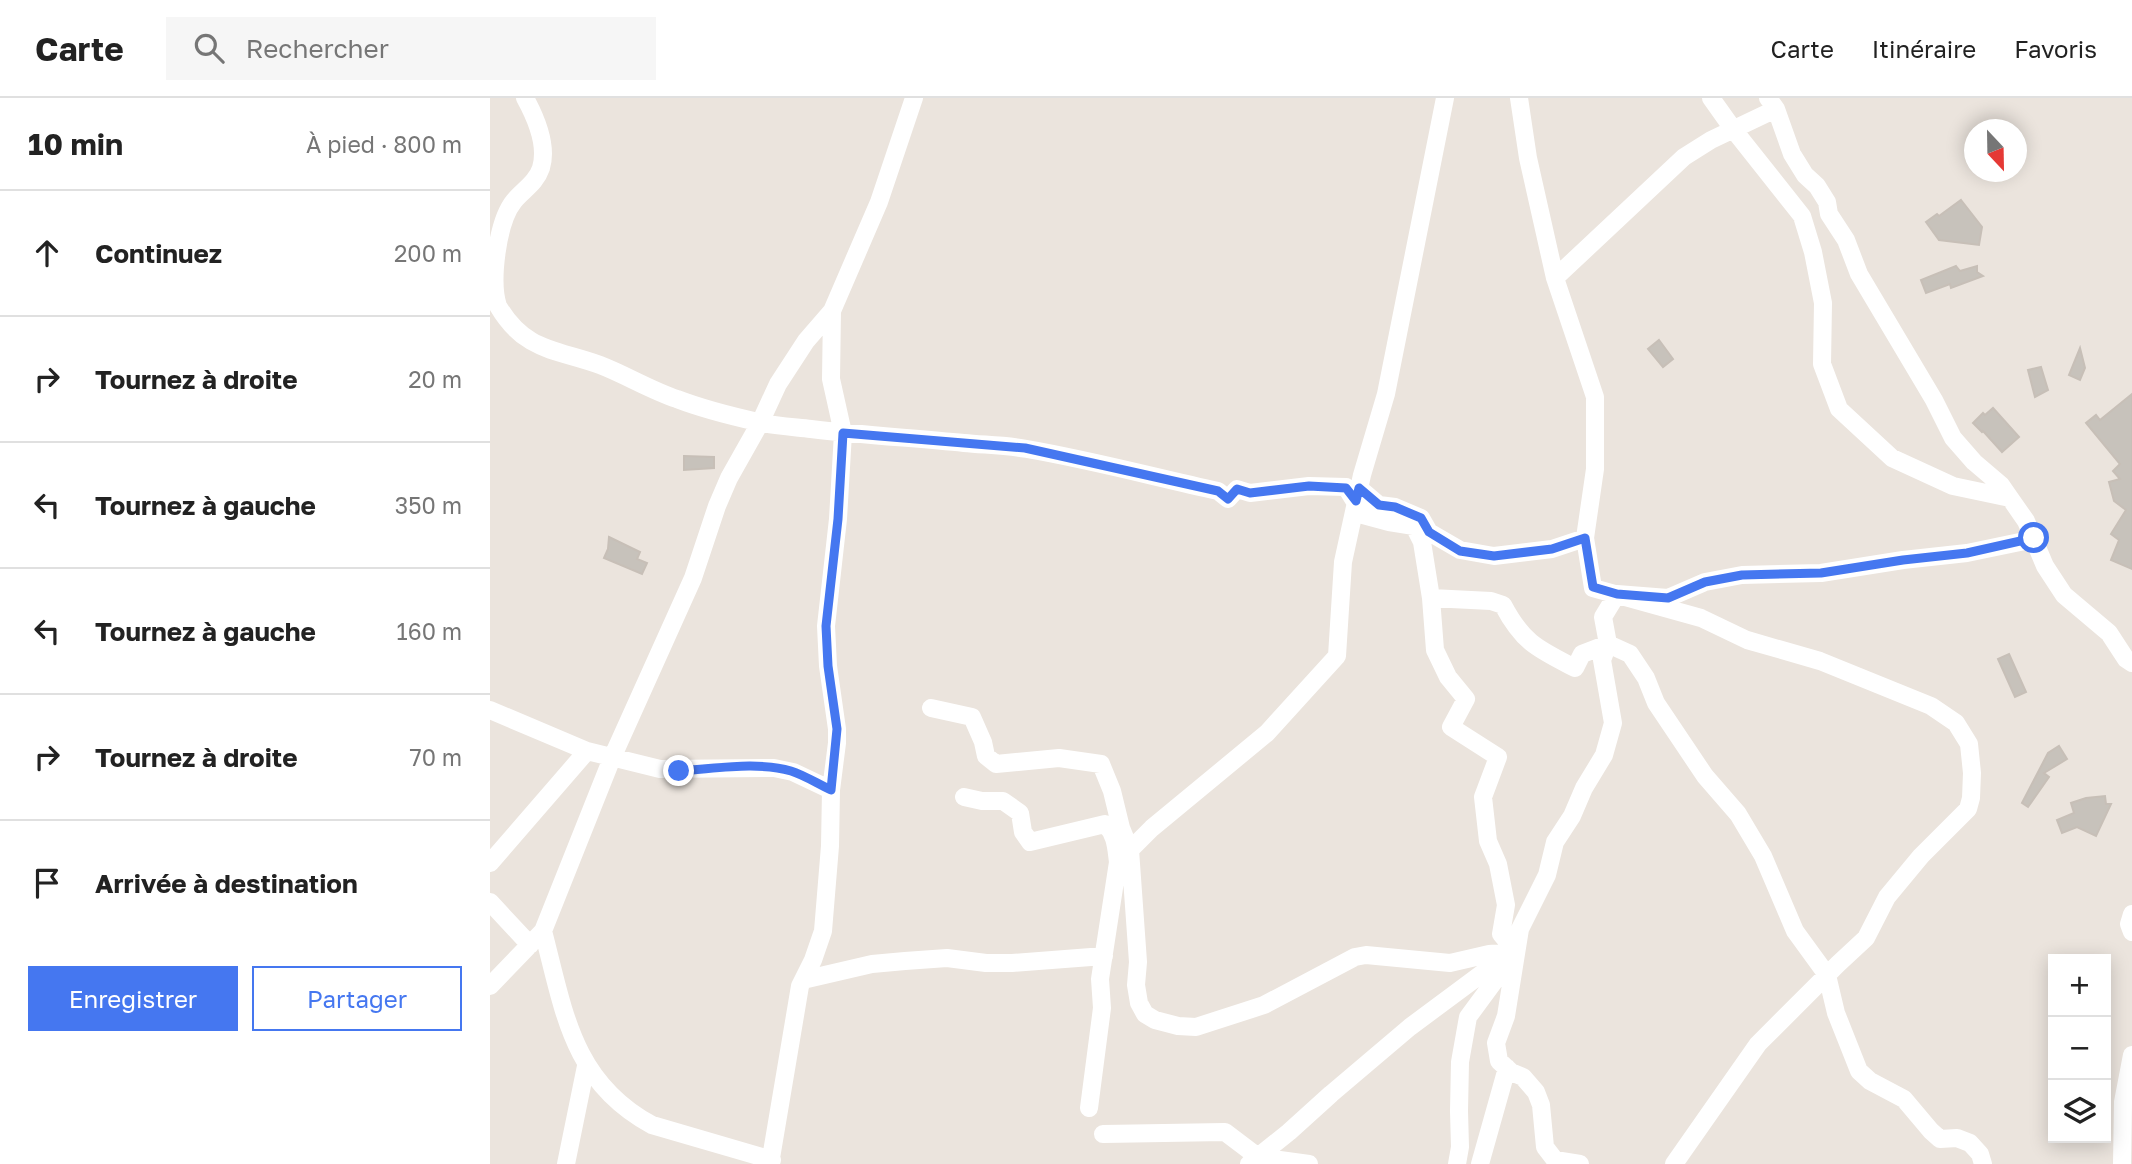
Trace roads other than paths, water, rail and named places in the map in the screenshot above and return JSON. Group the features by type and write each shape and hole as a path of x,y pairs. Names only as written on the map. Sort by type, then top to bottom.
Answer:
{"street":[{"path":"525,98 534,116 543,155 541,168 536,178 515,199 501,223 491,279 494,306 523,336 540,347 602,366 678,400 760,423 843,433 1025,448 1218,491 1228,499 1237,489 1250,493 1309,486 1346,488 1379,505 1395,507 1421,518 1429,532 1460,551 1494,556 1552,549 1585,538"},
{"path":"490,986 544,931 612,758 693,578 721,496 778,384 806,341 832,311 878,202 914,98"},
{"path":"1089,1108 1102,1008 1100,979 1124,856 1152,828 1267,733 1337,656 1343,562 1357,494 1386,394 1445,98"},
{"path":"1519,98 1528,158 1555,278 1595,397 1595,470 1585,538 1593,587 1701,618 1747,640 1820,661 1875,682 1931,706 1956,723 1969,744 1972,773 1968,808 1921,856 1887,897 1866,938 1758,1044 1674,1164"},
{"path":"1711,98 1802,216 1813,252 1823,303 1822,364 1839,410 1892,458 1953,486 2010,498"},
{"path":"1555,278 1684,157 1772,104 1792,154 1827,202 1829,214 1846,240 1859,274 1934,400 1952,438 2001,485 2026,521 2045,566 2064,595 2109,633 2126,659 2132,663"},
{"path":"544,931 566,1018 586,1066 609,1096 652,1125 771,1162 800,986 823,931 830,846 831,790 837,729 828,666 826,626 838,519 843,433 831,379 832,311"},
{"path":"1357,494 1363,515 1414,526 1422,542 1431,598 1435,650 1448,677 1466,699 1451,727 1498,757 1483,797 1488,841 1498,864 1506,905 1500,934 1513,952"},
{"path":"1617,594 1668,598 1705,582 1742,575 1821,573 1967,553 2034,538"},
{"path":"1573,1163 1555,1160 1545,1147 1541,1105 1536,1092 1523,1077 1499,1060 1496,1043 1506,1016 1513,952 1520,929 1547,875 1555,842 1604,755 1613,723 1602,660 1608,644 1603,617 1617,594"},
{"path":"1431,598 1491,601 1503,605 1515,628 1532,644 1575,668 1583,654 1608,644 1630,654 1646,678 1656,703 1705,776 1738,814 1763,856 1795,932 1826,975 1836,1013 1859,1071 1870,1081 1904,1099 1940,1139 1957,1138 1970,1143 1980,1154 1983,1164"},
{"path":"932,708 972,718 986,756 996,764 1059,758 1101,764 1112,791 1121,828 1138,962 1136,985 1139,1003 1145,1014 1155,1020 1178,1027 1196,1027 1264,1005 1355,957 1366,955 1450,962 1513,952"},
{"path":"490,710 587,751 612,758 679,771 756,766 774,768 793,772 831,790"},
{"path":"490,863 587,751"},
{"path":"964,797 982,802 1003,802 1020,813 1023,832 1030,842 1079,828 1105,824 1124,856"},
{"path":"490,902 530,945"},
{"path":"2132,914 2129,923 2132,932"},
{"path":"1253,1160 1410,1027 1513,952"},
{"path":"1457,1164 1460,1147 1460,1062 1468,1017 1513,952"},
{"path":"803,980 872,964 915,960 947,958 986,963 1104,956"},
{"path":"2122,1164 2123,1102 2132,1055"},
{"path":"566,1164 586,1066"},
{"path":"1480,1164 1507,1068"},
{"path":"1103,1134 1225,1132 1253,1160 1309,1164"}]}
